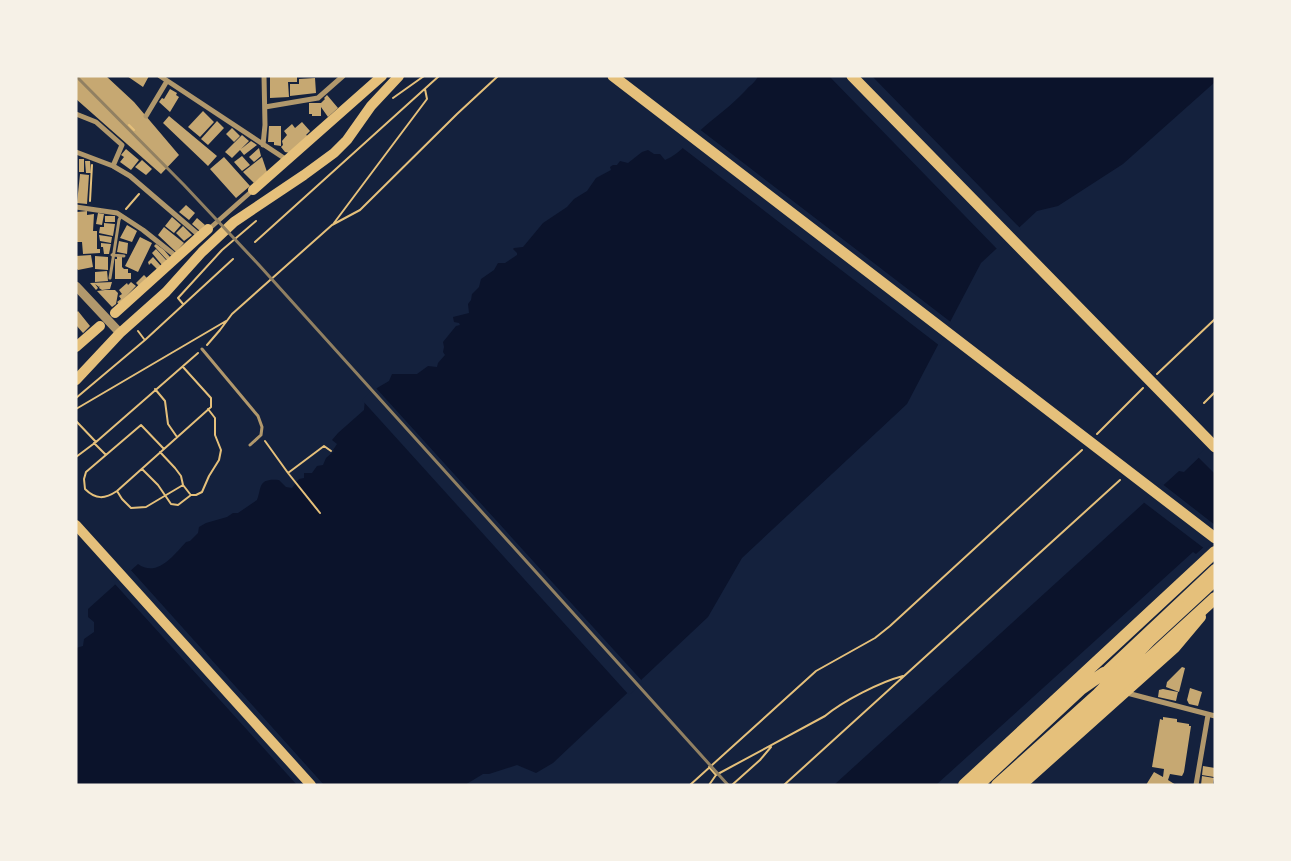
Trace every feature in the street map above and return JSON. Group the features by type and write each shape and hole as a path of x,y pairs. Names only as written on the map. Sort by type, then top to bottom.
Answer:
{"highway":[{"path":"613,76 1215,538"},
{"path":"852,76 1215,447"},
{"path":"964,785 1215,552"},
{"path":"997,785 1098,694 1150,640 1215,580"},
{"path":"1011,785 1215,600"},
{"path":"978,785 1081,689 1104,673"}],"main road":[{"path":"253,190 382,76"},
{"path":"76,380 120,333 166,292 202,252 234,222 334,153 347,140 371,106 399,76"},
{"path":"115,313 204,232"},
{"path":"76,347 100,326"},
{"path":"76,525 310,785"},
{"path":"985,785 1215,569"},
{"path":"1022,785 1127,693 1175,648 1215,600"}],"street":[{"path":"160,76 287,160"},
{"path":"263,145 264,76"},
{"path":"265,106 318,98 343,76"},
{"path":"146,116 167,79"},
{"path":"76,114 96,122 123,143 113,166"},
{"path":"76,152 113,166 130,176 204,232 253,190"},
{"path":"76,206 117,213 143,230 177,257"},
{"path":"76,286 120,333"},
{"path":"1127,693 1215,716"},
{"path":"1196,785 1208,715"}],"lane":[{"path":"110,278 112,255 121,216"},
{"path":"112,255 124,256"},
{"path":"202,349 258,416 262,427 261,435 250,446"}],"path":[{"path":"392,99 424,76"},
{"path":"255,242 439,76"},
{"path":"332,225 360,210 498,76"},
{"path":"76,409 228,319 332,225 427,99 425,89"},
{"path":"129,125 134,130"},
{"path":"89,208 92,158"},
{"path":"121,216 144,188"},
{"path":"183,304 178,298 222,250 261,216"},
{"path":"76,398 145,340 234,259"},
{"path":"76,457 183,367 215,337 228,319"},
{"path":"1151,380 1215,319"},
{"path":"136,328 145,340"},
{"path":"164,449 141,425 86,472 83,484 85,489 95,497 107,497 117,491 142,469 160,452 164,449 208,409 211,407 211,398 183,367"},
{"path":"1095,436 1144,387"},
{"path":"155,389 165,401 168,424 177,437"},
{"path":"1204,403 1215,392"},
{"path":"142,469 158,485 171,504 178,506 191,495 202,492 208,476 219,460 221,450 215,435 215,418 208,409"},
{"path":"76,421 106,455"},
{"path":"261,435 320,513"},
{"path":"288,473 324,446 331,451"},
{"path":"690,785 816,671 876,638 1082,450"},
{"path":"160,452 181,476 183,485 191,495"},
{"path":"784,785 1120,480"},
{"path":"117,491 122,500 131,508 146,507 183,485"},
{"path":"709,785 716,775 825,716 834,709 889,679 904,676"},
{"path":"732,785 760,760 773,745"},
{"path":"709,767 716,775"}],"water":[{"path":"758,76 1215,76 1215,82 1123,164 1058,206 1037,211 981,263 907,404 742,558 708,617 553,763 536,773 517,765 489,774 483,774 465,785 76,785 76,648 83,646 84,639 94,632 94,622 88,617 88,609 138,564 145,568 158,567 171,558 186,542 190,541 198,533 199,527 233,513 238,513 257,500 260,488 264,482 279,480 286,487 292,488 299,479 304,478 304,473 312,473 317,466 323,465 337,444 332,440 364,410 365,399 377,388 389,381 392,374 417,374 428,366 437,367 445,355 443,352 443,342 456,326 460,325 454,322 453,317 469,313 468,304 472,294 479,287 481,279 494,270 498,263 505,263 517,255 514,248 523,247 543,223 587,191 596,178 611,170 610,167 613,165 617,165 620,161 628,163 642,152 648,150 654,154 660,154 665,160 676,154 735,101"},
{"path":"1215,442 1215,537 1196,554 1193,552 936,785 834,785 1179,471 1184,472"}],"pier":[{"path":"829,76 872,76 1021,229 998,250"},
{"path":"698,128 952,323 940,346 680,146"},
{"path":"375,387 643,682 629,695 362,400"},
{"path":"1215,439 1215,474 1197,456"},
{"path":"1161,483 1215,525 1215,541 1205,549 1142,501"},
{"path":"129,568 324,785 297,785 114,583"}],"building":[{"path":"76,76 106,76 134,102 179,155 161,174 76,99"},
{"path":"127,76 149,76 143,87"},
{"path":"270,76 297,76 297,82 288,82 289,97 270,98"},
{"path":"315,78 316,93 290,96 290,84 299,84 299,79"},
{"path":"170,89 177,93 176,95 179,97 170,112 159,102 162,98 164,99"},
{"path":"327,95 338,108 328,117 321,107 321,116 309,114 309,103 321,103"},
{"path":"203,111 214,122 200,137 188,127"},
{"path":"169,116 217,156 208,166 163,123"},
{"path":"217,121 224,128 208,145 201,139"},
{"path":"302,122 310,131 306,135 308,136 290,153 285,152 281,147 283,145 282,141 287,135 284,131 292,124 295,128"},
{"path":"269,126 281,126 281,146 274,145 274,142 268,142"},
{"path":"232,128 240,136 234,142 226,134"},
{"path":"242,135 249,141 241,149 251,141 257,145 244,155 240,150 232,158 225,152"},
{"path":"259,148 261,156 254,162 249,157"},
{"path":"126,149 139,160 131,170 120,162 124,157 121,155"},
{"path":"242,156 250,165 242,171 234,162"},
{"path":"224,157 250,186 236,198 210,169"},
{"path":"262,157 267,172 254,183 243,172"},
{"path":"79,159 84,159 84,172 79,172"},
{"path":"142,160 152,169 146,175 135,167"},
{"path":"85,161 90,161 91,173 86,173"},
{"path":"80,174 89,175 87,204 77,203"},
{"path":"186,205 195,213 189,220 179,212"},
{"path":"87,211 87,215 94,214 93,231 97,231 97,249 100,249 100,253 83,254 82,242 76,242 77,212"},
{"path":"98,213 104,214 102,225 96,224"},
{"path":"105,216 115,216 115,222 105,222"},
{"path":"172,217 181,225 174,233 165,226"},
{"path":"197,218 205,225 200,231 192,224"},
{"path":"104,223 115,224 113,236 99,233 100,227 104,227"},
{"path":"127,225 137,231 132,242 120,238"},
{"path":"183,226 192,235 184,241 176,233"},
{"path":"164,227 184,243 176,252 158,235"},
{"path":"99,235 112,237 111,243 100,241"},
{"path":"140,237 152,243 138,272 125,266"},
{"path":"119,241 128,243 127,254 117,252"},
{"path":"101,243 111,244 109,254 104,254"},
{"path":"156,244 170,257 167,260 154,246"},
{"path":"156,249 167,261 162,265 152,253"},
{"path":"91,255 93,267 78,270 76,268 76,256"},
{"path":"95,256 108,257 108,270 95,269"},
{"path":"122,257 122,267 128,269 128,273 131,273 131,279 115,279 115,259"},
{"path":"153,257 161,266 157,269 151,263 149,265 148,262"},
{"path":"107,271 108,281 95,282 95,272"},
{"path":"144,275 147,278 139,286 136,283"},
{"path":"112,282 110,289 102,290 99,288 100,286 95,284 98,288 96,290 90,283"},
{"path":"131,282 136,286 119,304 117,302 121,299 119,296 122,294 119,290"},
{"path":"115,290 118,293 116,304 112,307 97,291"},
{"path":"78,311 90,326 83,333 76,325 76,313"},
{"path":"1182,667 1185,668 1179,692 1166,687 1167,682"},
{"path":"1190,688 1202,692 1198,706 1189,704 1187,700"},
{"path":"1159,690 1178,692 1176,701 1158,697"},
{"path":"1163,717 1177,719 1177,722 1191,726 1184,772 1182,776 1170,774 1168,780 1176,785 1146,785 1154,772 1163,777 1164,769 1152,767 1160,719 1163,720"},
{"path":"1203,766 1215,768 1214,777 1202,775"},
{"path":"1202,776 1214,778 1213,785 1201,785"}],"railway":[{"path":"76,76 184,185 259,265 728,785"}]}
